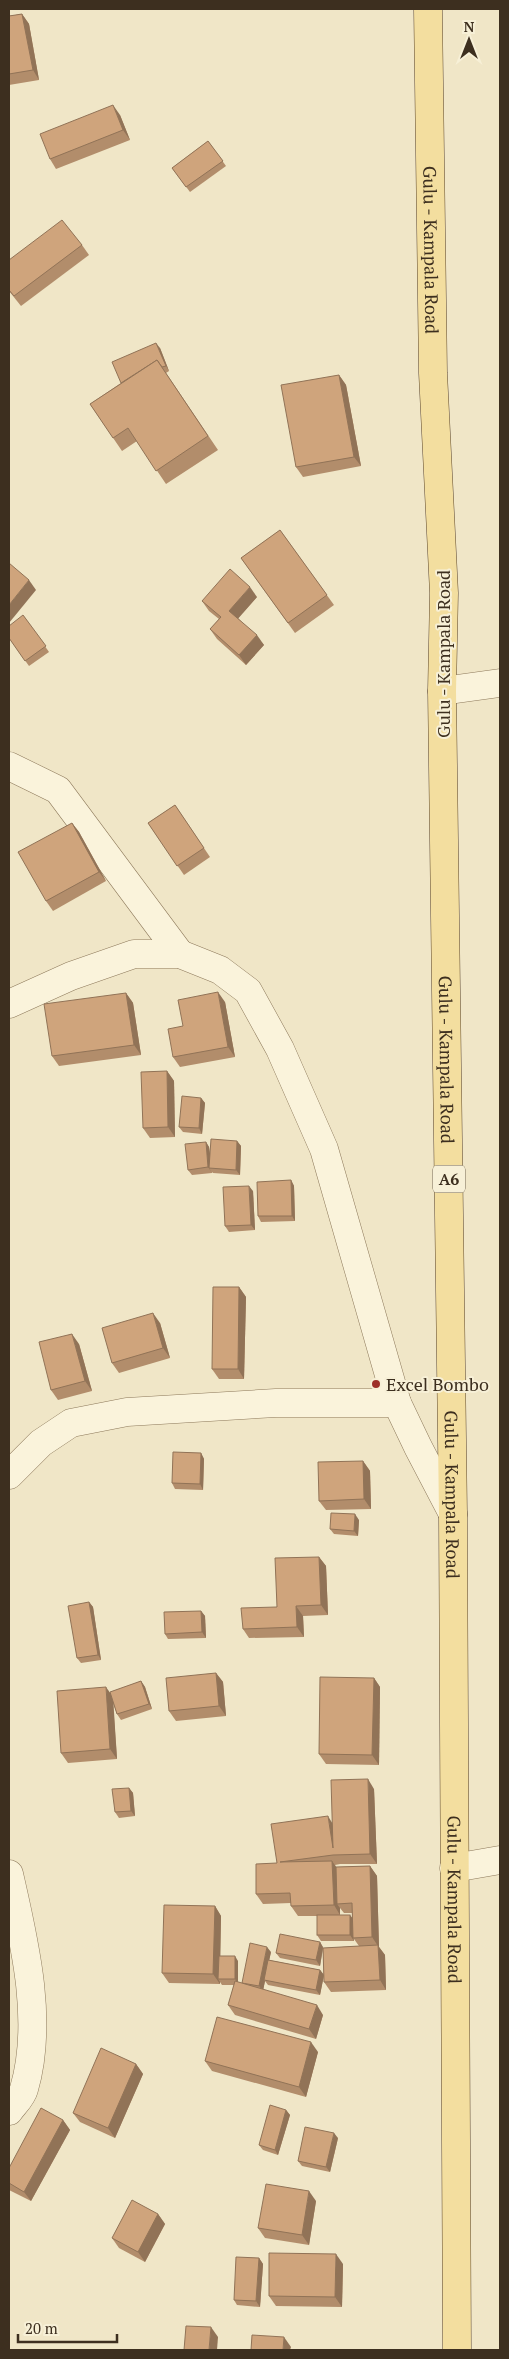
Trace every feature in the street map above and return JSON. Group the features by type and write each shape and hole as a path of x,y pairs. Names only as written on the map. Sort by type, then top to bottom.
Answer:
{"main road":[{"name":"Gulu - Kampala Road","path":"428,9 433,373 444,593 442,691 453,1514 457,2350"}],"street":[{"path":"442,691 500,683"},
{"path":"9,766 58,790 180,954"},
{"path":"9,1004 71,976 134,954 180,954 220,970 248,991 280,1049 324,1149 397,1402 453,1514"},
{"path":"9,1475 40,1443 71,1423 127,1412 276,1403 397,1402"},
{"path":"454,1868 500,1860"},
{"path":"9,1874 28,1959 32,2023 24,2091 9,2111"}],"building":[{"path":"22,14 33,70 9,74 9,16"},
{"path":"113,105 123,130 50,159 40,134"},
{"path":"208,141 223,161 186,187 172,168"},
{"path":"62,220 82,245 14,296 9,290 9,260"},
{"path":"156,343 166,366 162,367 157,360 121,383 112,362"},
{"path":"157,360 208,436 156,471 128,428 113,438 90,404"},
{"path":"339,375 354,457 296,467 281,385"},
{"path":"280,530 327,595 288,623 241,558"},
{"path":"9,563 29,580 9,605"},
{"path":"230,569 250,587 229,611 257,635 239,655 210,629 221,617 202,601"},
{"path":"23,615 46,646 25,661 9,638 9,626"},
{"path":"175,805 204,848 177,866 148,823"},
{"path":"72,823 99,872 46,901 18,852"},
{"path":"218,992 228,1047 173,1057 168,1029 183,1026 178,1000"},
{"path":"126,993 134,1045 52,1056 44,1004"},
{"path":"167,1071 168,1127 143,1128 141,1072"},
{"path":"182,1096 201,1098 199,1128 179,1127"},
{"path":"211,1139 237,1141 236,1170 209,1168"},
{"path":"206,1142 208,1167 188,1170 185,1144"},
{"path":"291,1180 292,1216 258,1216 257,1182"},
{"path":"249,1186 251,1225 225,1226 223,1187"},
{"path":"213,1287 239,1287 238,1369 212,1369"},
{"path":"153,1313 163,1348 112,1363 102,1328"},
{"path":"72,1334 85,1381 51,1390 39,1342"},
{"path":"173,1452 201,1453 200,1484 172,1483"},
{"path":"363,1461 364,1499 319,1501 318,1462"},
{"path":"331,1513 355,1514 354,1531 330,1529"},
{"path":"319,1557 321,1605 296,1606 297,1627 243,1629 241,1608 277,1607 275,1558"},
{"path":"89,1602 98,1655 77,1658 68,1606"},
{"path":"201,1611 202,1632 165,1634 164,1612"},
{"path":"216,1673 219,1706 169,1711 166,1678"},
{"path":"320,1677 374,1678 372,1755 319,1754"},
{"path":"141,1681 149,1704 117,1714 110,1692"},
{"path":"106,1687 110,1749 61,1753 57,1691"},
{"path":"368,1779 370,1854 333,1855 280,1862 332,1861 334,1905 291,1906 290,1893 256,1894 256,1864 277,1863 271,1824 328,1816 333,1848 331,1780"},
{"path":"129,1788 131,1811 115,1812 112,1789"},
{"path":"370,1866 372,1937 353,1938 352,1903 337,1904 336,1867"},
{"path":"164,1905 215,1906 213,1974 162,1973"},
{"path":"317,1915 350,1915 350,1935 317,1935"},
{"path":"280,1934 320,1942 316,1960 276,1953"},
{"path":"250,1943 267,1947 259,1986 242,1983"},
{"path":"378,1945 380,1980 324,1982 323,1948"},
{"path":"219,1956 235,1956 235,1979 218,1979"},
{"path":"268,1960 320,1970 316,1990 264,1980"},
{"path":"235,1981 317,2005 309,2029 228,2005"},
{"path":"217,2017 311,2042 299,2087 205,2061"},
{"path":"101,2048 136,2064 108,2128 73,2113"},
{"path":"270,2105 286,2110 275,2150 259,2145"},
{"path":"41,2108 63,2120 24,2192 9,2183 9,2168"},
{"path":"305,2127 334,2133 326,2167 298,2161"},
{"path":"266,2184 309,2191 302,2235 258,2228"},
{"path":"132,2200 158,2214 138,2252 112,2238"},
{"path":"269,2253 336,2254 335,2297 269,2296"},
{"path":"236,2257 259,2258 256,2301 234,2300"},
{"path":"186,2326 211,2327 209,2350 184,2350"},
{"path":"252,2335 284,2337 283,2350 251,2350"}],"place":[{"name":"Excel Bombo","path":"376,1384"}]}
